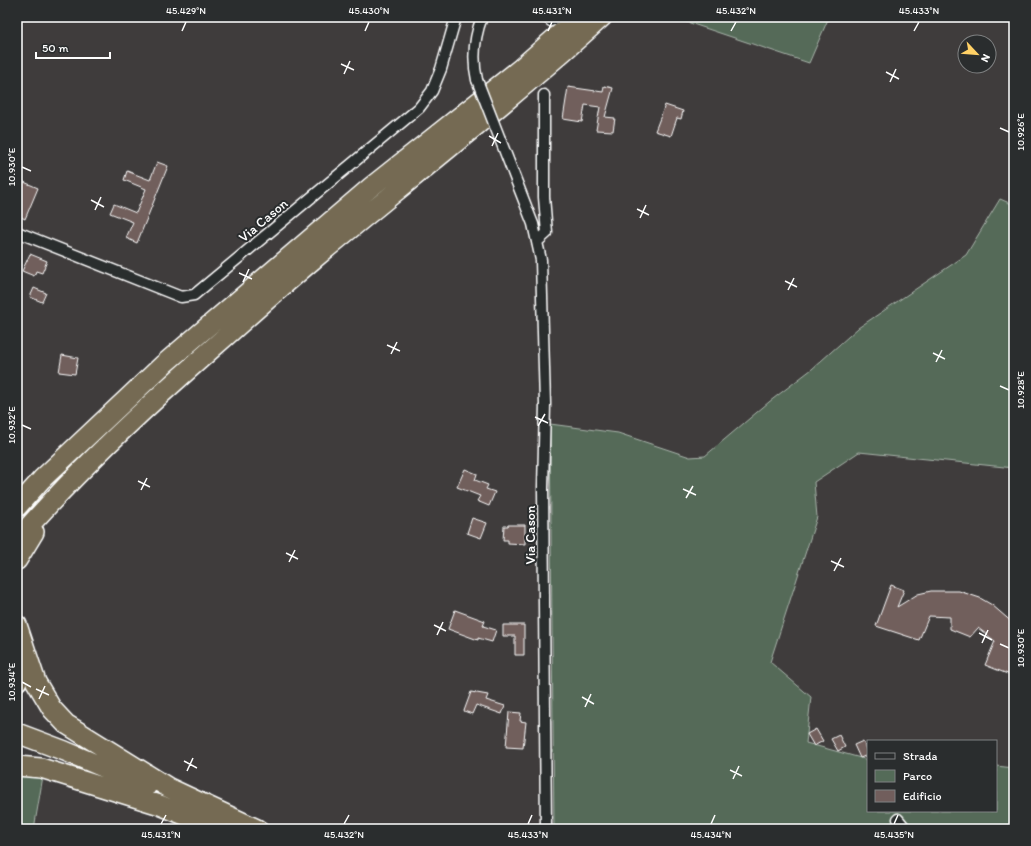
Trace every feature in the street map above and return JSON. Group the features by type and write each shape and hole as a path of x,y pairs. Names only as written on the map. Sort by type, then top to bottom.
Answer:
{"highway":[{"path":"17,507 48,474 164,364 371,187 521,68 579,17"},
{"path":"17,540 75,476 136,418 239,325 314,260 530,81 602,17"},
{"path":"17,560 25,544 75,476"},
{"path":"17,625 36,682 52,709 66,724 169,788 231,824"},
{"path":"17,628 20,663 17,681"},
{"path":"17,721 65,751"},
{"path":"17,733 65,751 231,824 257,829"},
{"path":"17,766 41,768 160,805 218,829"}],"street":[{"name":"Via Cason","path":"17,232 181,297 194,294 419,108 432,90 441,69 456,17"},
{"name":"Via Cason","path":"482,17 477,31 474,53 474,66 477,80 538,241 541,260 543,287 545,404 543,488 546,829"},
{"path":"546,17 551,21 558,17"},
{"path":"538,241 547,233 544,196 544,95"},
{"path":"898,819 906,829"}],"green space":[{"path":"672,17 829,17 809,63"},
{"path":"1000,199 1014,205 1014,468 859,452 814,482 817,517 770,662 811,697 806,743 867,760 867,812 997,812 997,766 1014,768 1014,829 554,829 550,424 618,433 690,457 705,456 769,402 812,369 858,328 966,255"},
{"path":"17,775 43,776 34,829 17,829"}],"building":[{"path":"604,86 613,88 605,117 615,118 613,131 596,130 600,107 585,105 582,122 563,119 568,87 603,92"},
{"path":"665,105 683,111 681,119 677,118 671,136 655,131"},
{"path":"157,162 168,166 137,243 126,238 133,222 110,213 114,204 136,213 146,189 124,180 127,171 150,180"},
{"path":"17,179 38,188 25,219 17,215"},
{"path":"30,254 47,261 42,273 36,271 34,276 22,271"},
{"path":"34,288 46,293 42,302 30,297"},
{"path":"62,355 78,358 75,374 59,372"},
{"path":"465,469 477,474 475,480 488,485 486,489 495,492 489,506 477,501 480,496 457,487"},
{"path":"472,518 487,523 481,538 467,533"},
{"path":"525,525 525,544 508,543 508,540 503,540 504,526"},
{"path":"891,585 904,590 897,607 918,594 931,591 959,591 980,598 992,605 1014,624 1014,665 1010,675 985,665 995,641 978,628 970,637 950,629 950,617 929,616 919,640 876,626"},
{"path":"455,610 485,621 483,626 496,630 492,642 478,638 478,640 448,629"},
{"path":"503,625 524,625 524,655 515,655 515,636 503,636"},
{"path":"471,692 488,695 486,700 505,706 502,714 476,705 472,714 464,711"},
{"path":"509,712 521,713 520,721 526,722 523,748 506,747"},
{"path":"816,729 823,741 814,746 807,734"},
{"path":"839,735 845,747 838,751 831,739"},
{"path":"863,741 867,755 860,758 854,745"}]}
